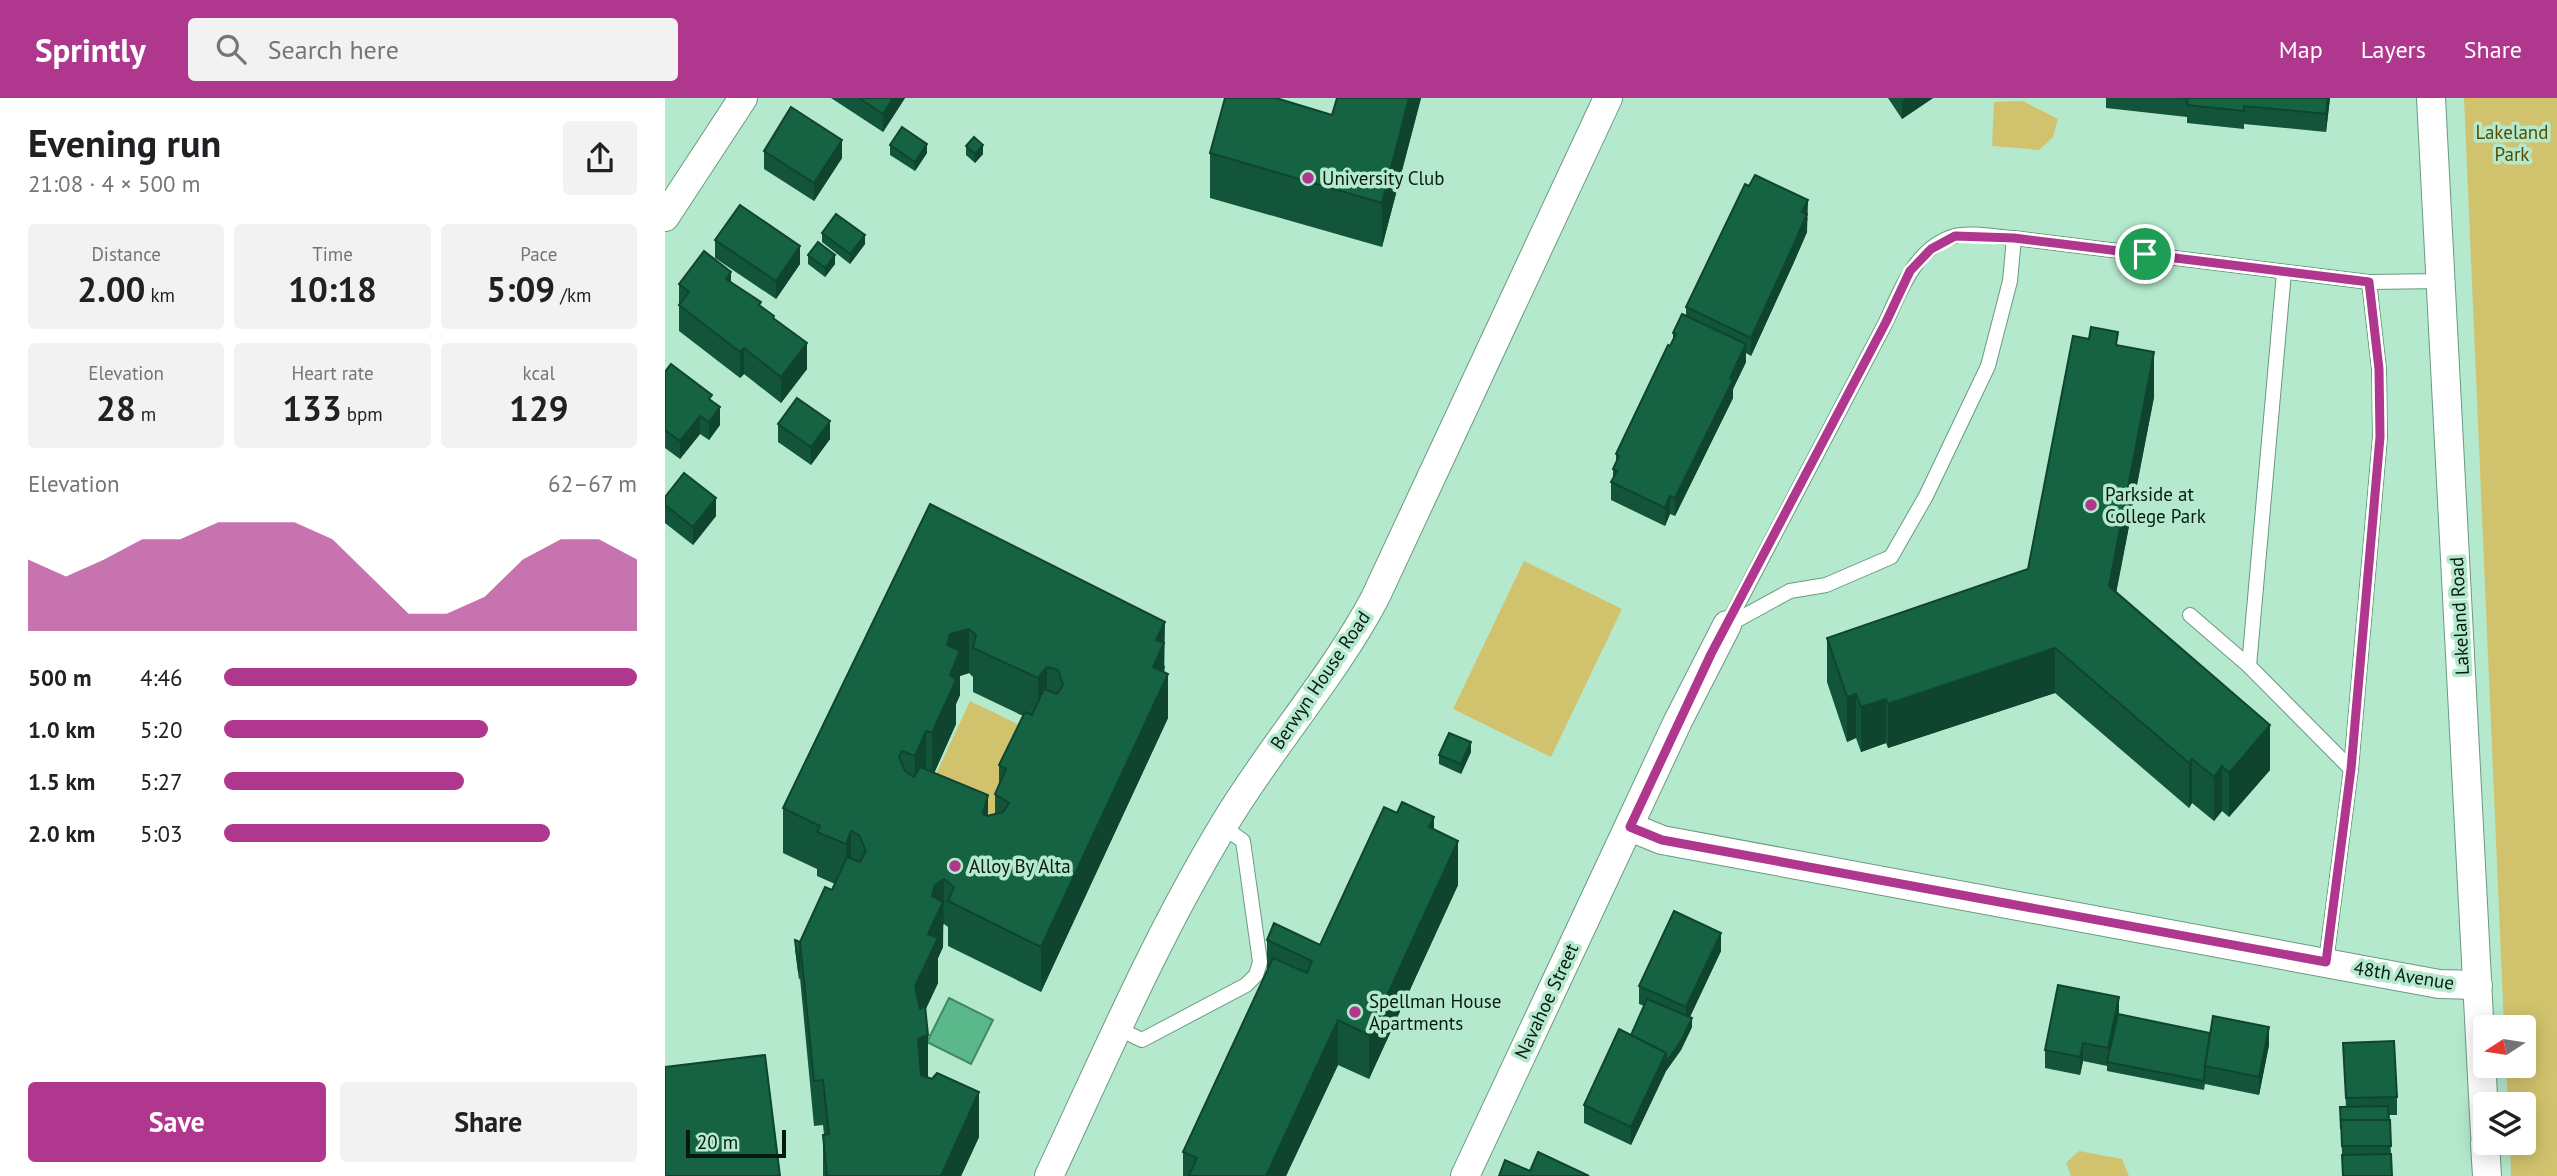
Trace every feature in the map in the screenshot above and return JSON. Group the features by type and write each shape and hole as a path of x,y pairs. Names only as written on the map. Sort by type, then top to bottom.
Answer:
{"street":[{"path":"665,217 743,98"},
{"name":"Berwyn House Road","path":"1049,1176 1186,888 1282,735 1354,637 1370,608 1608,98"},
{"name":"Lakeland Road","path":"2431,98 2483,1092"},
{"name":"Navahoe Street","path":"1465,1176 1678,721 1727,625"},
{"name":"48th Avenue","path":"1630,827 1662,840 2439,984 2478,985"},
{"path":"2486,1155 2487,1176"}],"lane":[{"path":"1727,625 1886,322 1910,271 1931,249 1955,236 2014,238 2369,282 2441,281"},
{"path":"1727,625 1790,592 1826,585 1891,557 1926,496 1988,366 2010,281 2014,238"},
{"path":"2249,666 2284,272"},
{"path":"2326,962 2351,769 2380,437 2379,369 2369,282"},
{"path":"2190,615 2249,666 2351,769"},
{"path":"1119,1029 1142,1040 1246,985 1256,975 1260,962 1243,841 1222,827"}],"green space":[{"name":"Lakeland Park","path":"2464,98 2557,98 2557,1176 2511,1176 2510,1155 2536,1155 2536,1092 2507,1092 2507,1078 2536,1078 2536,1015 2503,1015"},
{"path":"2023,101 2058,119 2053,137 2039,150 1992,146 1994,102"},
{"path":"1524,561 1622,609 1551,757 1453,709"},
{"path":"970,701 1034,732 987,832 923,802"},
{"path":"2079,1151 2122,1159 2129,1176 2071,1176 2066,1163"}],"shaded area":[{"path":"949,998 993,1020 971,1064 927,1042"}],"building":[{"path":"859,98 893,98 883,114"},
{"path":"1225,98 1276,98 1332,115 1337,98 1409,98 1382,203 1210,153"},
{"path":"2177,98 2328,98 2326,114 2244,106 2244,111 2187,105 2188,99"},
{"path":"791,107 842,140 814,183 764,151"},
{"path":"902,127 927,144 915,162 890,145"},
{"path":"974,137 983,145 975,154 966,146"},
{"path":"1755,175 1808,200 1802,212 1807,214 1751,338 1686,307 1745,184 1749,186"},
{"path":"740,205 800,246 776,281 715,240"},
{"path":"836,214 865,235 850,254 822,233"},
{"path":"818,242 835,255 825,268 808,255"},
{"path":"704,251 731,272 726,279 761,302 759,305 774,316 773,318 807,343 781,377 744,348 740,352 679,305 689,292 679,284"},
{"path":"1682,314 1746,344 1730,378 1733,380 1675,498 1670,496 1665,508 1611,482 1617,471 1613,469 1619,456 1616,454 1668,345 1670,346 1676,334 1673,333"},
{"name":"Parkside at College Park","path":"2091,327 2118,332 2116,345 2154,352 2109,586 2270,725 2229,773 2222,766 2214,777 2192,759 2189,763 2055,648 1888,704 1886,699 1861,707 1856,694 1847,697 1827,638 2028,569 2073,336 2089,339"},
{"path":"671,364 712,395 709,399 720,407 709,422 700,416 680,441 665,430 665,372"},
{"path":"797,398 830,421 811,447 778,424"},
{"path":"684,473 716,498 693,527 665,505 665,497"},
{"name":"Alloy By Alta","path":"930,504 1165,622 1156,640 1164,643 1153,667 1168,674 1041,947 948,901 954,887 944,879 935,885 932,896 943,902 928,934 938,938 915,986 920,1009 925,1006 928,1035 918,1039 921,1075 932,1079 937,1073 979,1092 941,1176 827,1176 823,1135 829,1134 823,1080 814,1081 800,942 825,887 832,890 847,857 860,862 866,851 859,835 851,831 846,844 817,832 820,826 783,808","holes":["969,629 976,635 973,648 1038,678 1047,667 1058,670 1063,685 1057,694 1044,689 1032,715 1025,712 999,765 1006,769 995,794 1009,803 1003,812 987,816 983,814 988,795 920,767 914,777 905,771 899,757 902,751 915,756 926,731 932,733 956,680 950,675 960,651 947,645 950,634"]},
{"path":"1449,733 1471,742 1461,764 1439,755"},
{"name":"Spellman House Apartments","path":"1402,802 1434,817 1429,827 1458,841 1369,1035 1338,1020 1266,1176 1189,1175 1197,1158 1183,1152 1273,958 1307,973 1312,961 1267,940 1274,923 1320,945 1384,807 1397,813"},
{"path":"1674,911 1721,933 1686,1007 1639,986"},
{"path":"795,940 800,942 799,971"},
{"path":"2058,985 2119,997 2108,1048 2083,1043 2080,1057 2045,1050"},
{"path":"1647,999 1692,1018 1681,1041 1666,1062 1666,1053 1631,1035"},
{"path":"2118,1014 2210,1033 2204,1081 2107,1062"},
{"path":"2213,1016 2269,1027 2259,1077 2205,1066"},
{"path":"1619,1029 1666,1053 1631,1127 1584,1105"},
{"path":"2394,1041 2397,1097 2346,1098 2343,1043"},
{"path":"765,1055 780,1176 665,1176 665,1067"},
{"path":"2388,1106 2389,1120 2341,1120 2341,1129 2340,1107"},
{"path":"2341,1120 2390,1120 2391,1146 2342,1146"},
{"path":"1538,1152 1589,1176 1499,1176 1505,1160 1530,1171"},
{"path":"2391,1154 2392,1176 2343,1176 2342,1155"}],"place":[{"name":"University Club","path":"1308,178"},
{"name":"Parkside at College Park","path":"2091,505"},
{"name":"Alloy By Alta","path":"955,866"},
{"name":"Spellman House Apartments","path":"1355,1012"}],"route":[{"path":"1955,236 2014,238 2145,254 2369,282 2379,369 2380,437 2351,769 2326,962 1662,840 1630,827 1711,654 1886,322 1910,271 1931,249 1955,236"}]}
